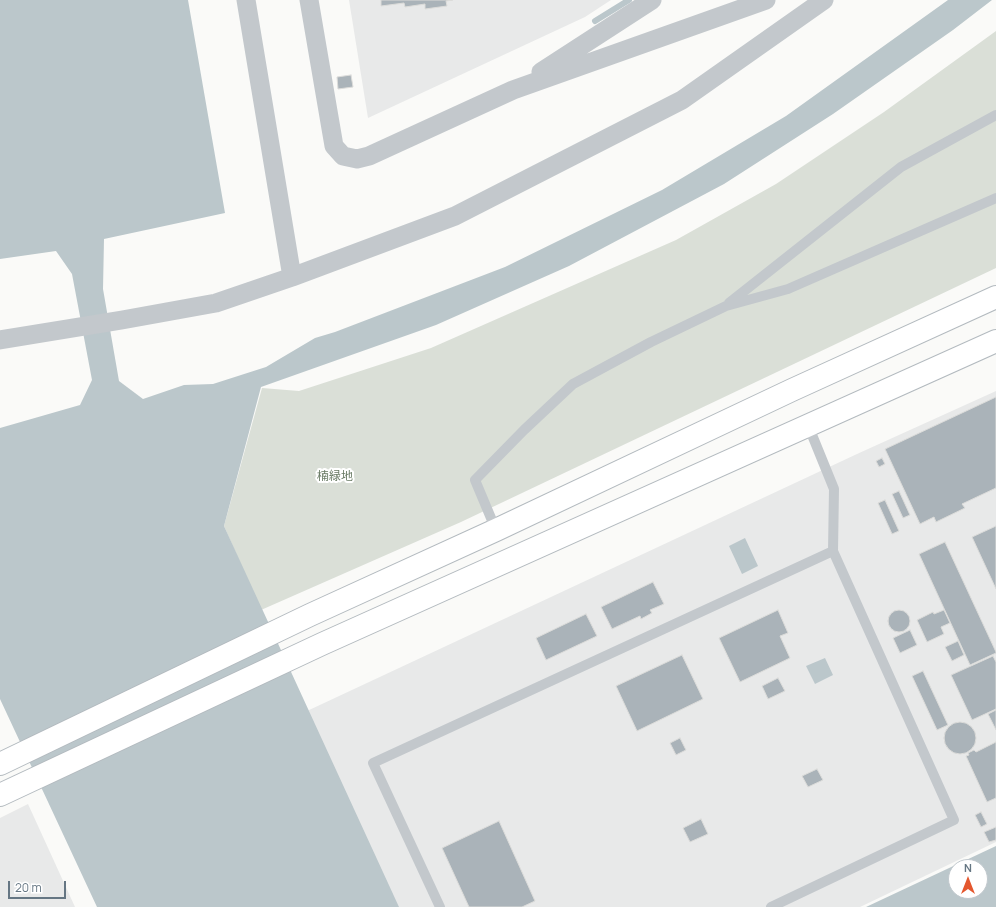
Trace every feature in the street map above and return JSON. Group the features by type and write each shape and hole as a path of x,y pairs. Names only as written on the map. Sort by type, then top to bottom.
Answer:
{"street":[{"path":"246,0 292,276"},
{"path":"309,0 334,146 343,156 357,159 370,156 513,90 766,0"},
{"path":"513,90 652,0"},
{"path":"0,340 122,320 216,302 292,276 455,216 682,100 824,0"},
{"path":"0,764 310,615 496,530 792,390 996,298"},
{"path":"0,795 322,644 996,341"}],"lane":[{"path":"726,306 901,167 996,115"},
{"path":"496,530 475,480 524,430 573,384 651,342 726,306 788,289 996,198"},
{"path":"771,907 954,820 833,551 834,489 808,426"},
{"path":"440,907 373,763 833,551"}],"shaded area":[{"path":"0,0 188,0 225,213 104,239 103,289 119,381 143,399 184,385 213,384 266,367 315,338 335,332 505,267 662,190 786,116 948,0 992,0 953,30 833,114 724,184 569,266 436,325 261,387 224,526 399,907 97,907 0,699 0,428 80,405 92,380 72,274 56,251 0,259"},
{"path":"349,0 611,0 585,17 368,118"},
{"path":"996,391 996,842 960,859 948,859 948,865 860,907 398,907 307,711 857,454"},
{"path":"745,538 758,566 742,574 729,546"},
{"path":"825,658 833,675 815,684 806,666"},
{"path":"28,804 75,907 0,907 0,818"},
{"path":"996,846 996,907 866,907 948,869 948,899 988,899 988,859 968,859"}],"green space":[{"name":"楠緑地","path":"996,31 996,268 461,522 261,610 224,526 262,388 299,391 431,348 676,240 776,184 884,112"}],"building":[{"path":"381,0 453,0 446,1 447,6 425,9 425,4 405,7 404,3 381,6"},
{"path":"351,75 353,87 338,89 337,77"},
{"path":"996,397 996,488 962,504 965,508 936,522 934,517 920,524 885,449"},
{"path":"882,458 885,464 879,467 876,461"},
{"path":"899,491 910,515 903,518 892,494"},
{"path":"885,500 899,531 892,534 878,503"},
{"path":"996,526 996,589 972,537"},
{"path":"945,542 996,652 970,665 919,554"},
{"path":"653,582 664,604 650,610 652,613 641,619 640,616 612,629 601,607"},
{"path":"778,610 788,633 780,636 790,658 740,682 719,638"},
{"path":"899,610 907,613 910,621 907,629 899,632 891,629 888,621 891,613"},
{"path":"944,610 950,623 941,627 944,634 927,642 917,620 933,612 934,614"},
{"path":"586,614 597,636 546,660 536,638"},
{"path":"910,630 917,645 900,653 893,638"},
{"path":"958,641 964,655 952,661 945,647"},
{"path":"682,655 703,699 637,731 616,686"},
{"path":"993,656 996,662 996,709 972,720 951,675"},
{"path":"923,671 948,725 937,730 912,676"},
{"path":"778,678 785,691 768,699 762,686"},
{"path":"996,710 996,730 988,714"},
{"path":"960,722 966,723 973,729 976,738 975,744 969,751 960,754 954,753 947,747 944,738 945,732 951,725"},
{"path":"680,738 686,750 676,755 670,743"},
{"path":"996,742 996,798 987,802 966,756 974,750 976,752"},
{"path":"817,769 823,780 808,787 802,776"},
{"path":"981,812 987,824 981,827 975,815"},
{"path":"701,819 708,834 690,842 683,828"},
{"path":"499,821 535,901 522,907 469,907 442,848"},
{"path":"996,827 996,840 989,842 984,832"}],"waterway":[{"path":"595,21 629,0"}]}
